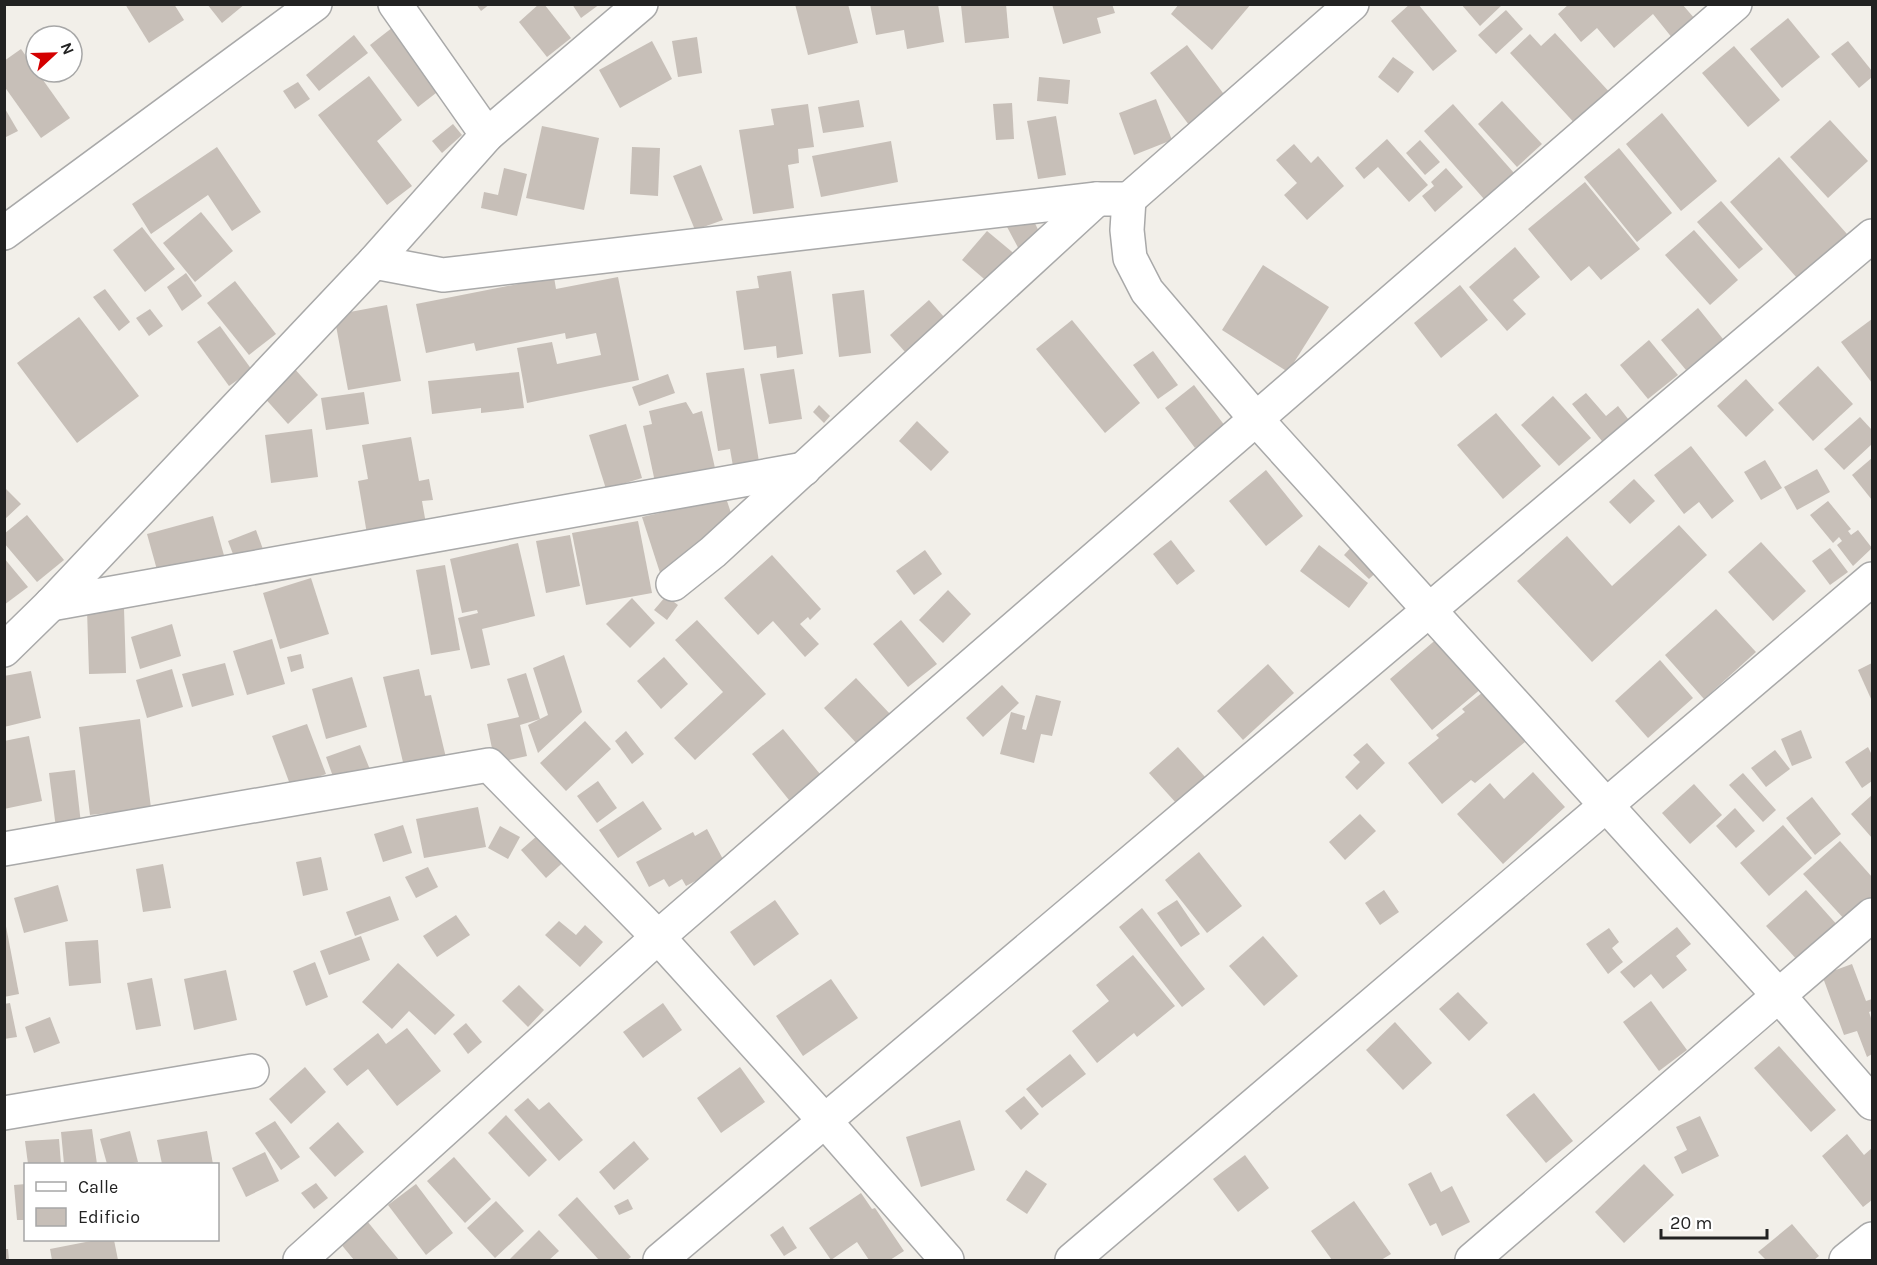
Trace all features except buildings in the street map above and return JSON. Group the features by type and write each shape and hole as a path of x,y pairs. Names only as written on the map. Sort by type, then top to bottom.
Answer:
{"street":[{"path":"4,233 315,4"},
{"path":"395,4 487,135"},
{"path":"4,650 51,604 374,262 487,135 641,4"},
{"path":"374,262 443,274 1097,199 1129,199 1352,4"},
{"path":"300,1260 658,937 1735,4"},
{"path":"673,584 804,469 1097,199"},
{"path":"1129,199 1127,231 1130,258 1147,291 1257,420 1780,997 1872,1103"},
{"path":"660,1260 1872,236"},
{"path":"51,604 804,469"},
{"path":"1072,1260 1872,579"},
{"path":"4,849 489,765 658,937 947,1260"},
{"path":"1472,1260 1780,997 1872,915"},
{"path":"4,1113 252,1071"},
{"path":"1846,1260 1872,1239"}]}
